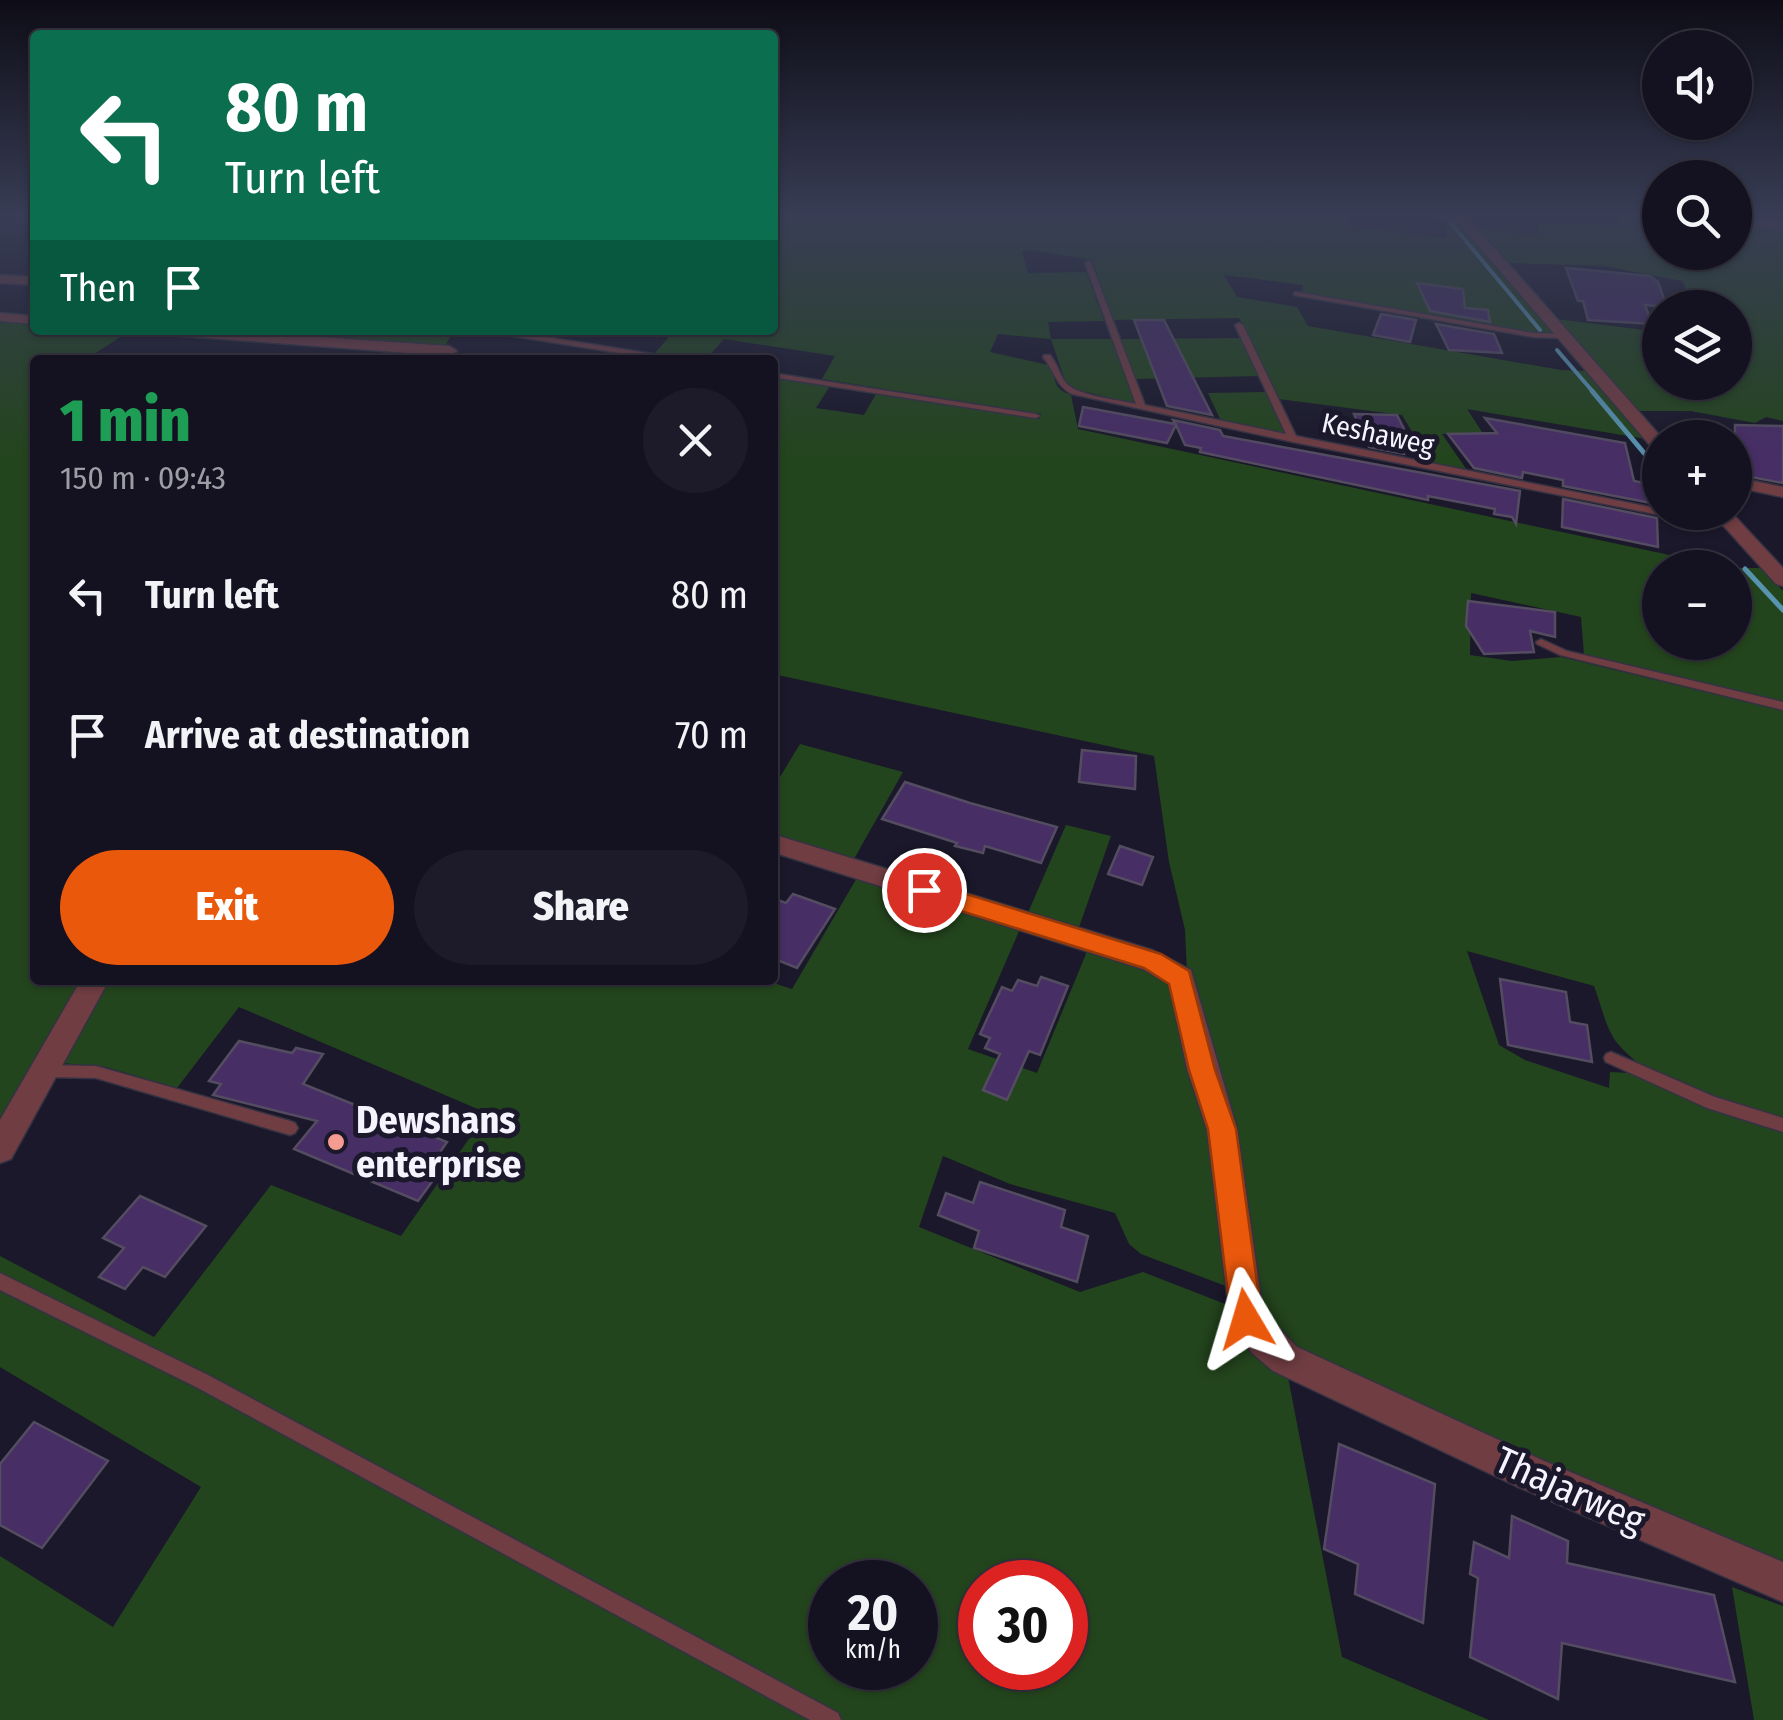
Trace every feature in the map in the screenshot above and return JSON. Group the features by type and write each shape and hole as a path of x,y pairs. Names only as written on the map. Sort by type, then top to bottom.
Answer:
{"street":[{"path":"1531,297 1642,425"},
{"path":"0,316 30,319"},
{"path":"230,335 450,350"},
{"path":"1752,486 1783,492"},
{"path":"1737,530 1779,572"},
{"name":"Thajarweg","path":"778,846 1152,961 1180,978 1202,1070 1222,1129 1246,1319 1262,1340 1285,1358 1529,1473 1783,1582"},
{"path":"0,1150 92,985"}],"lane":[{"path":"1101,297 1142,408"},
{"path":"1315,297 1533,335 1564,336"},
{"path":"1239,326 1293,439"},
{"path":"519,335 646,355"},
{"name":"Keshaweg","path":"1047,357 1056,366 1060,384 1066,390 1087,396 1642,508"},
{"path":"778,376 1036,416"},
{"path":"1542,642 1564,654 1783,706"},
{"path":"1611,1058 1712,1103 1783,1125"},
{"path":"44,1072 96,1072 290,1128"},
{"path":"0,1280 202,1380 831,1720"}],"green space":[{"path":"778,297 1095,297 1104,321 1048,322 1051,339 998,334 990,352 1053,366 1056,384 1071,395 1078,429 1646,550 1642,550 1642,660 1752,660 1752,568 1762,568 1783,591 1783,703 1584,655 1581,617 1471,593 1470,655 1512,661 1561,657 1783,711 1783,1120 1695,1092 1652,1072 1618,1044 1594,986 1467,951 1499,1045 1525,1060 1609,1088 1610,1072 1629,1073 1706,1107 1783,1132 1783,1585 1270,1335 1257,1314 1187,973 1185,930 1169,862 1154,756 778,675 778,377 830,386 816,408 864,415 876,394 1039,419 1041,414 822,379 835,356 724,339 710,355 655,353 670,335 778,335"},
{"path":"1106,297 1239,297 1297,307 1308,326 1561,370 1587,371 1642,438 1467,409 1482,432 1442,434 1469,473 1432,465 1402,415 1279,399 1239,318 1114,320"},
{"path":"1321,297 1523,297 1553,332 1536,333"},
{"path":"1752,297 1783,297 1783,421 1766,417 1755,423 1691,411 1638,411 1556,319 1642,330 1642,400 1752,400"},
{"path":"0,319 30,322 30,335 123,335 93,355 30,355 30,985 81,985 0,1127"},
{"path":"281,335 451,335 444,348 278,339"},
{"path":"1240,338 1259,376 1135,379 1121,339"},
{"path":"1051,339 1111,339 1137,405 1067,387"},
{"path":"1265,392 1288,435 1221,421 1208,393"},
{"path":"800,744 903,772 854,859 778,836 778,780"},
{"path":"1066,825 1111,836 1078,930 1027,915"},
{"path":"858,876 1020,929 968,1049 1037,1073 1088,949 1157,970 1175,988 1215,1132 1231,1288 1141,1254 1129,1244 1115,1213 1010,1184 943,1156 919,1227 1080,1292 1143,1272 1233,1307 1288,1377 1342,1657 1489,1720 0,1720 0,1556 113,1627 201,1487 0,1367 0,1256 154,1337 271,1185 401,1236 487,1113 239,1007 177,1088 106,1067 61,1063 105,985 778,985 792,989"},
{"path":"1732,1587 1783,1606 1783,1720 1754,1720"}],"building":[{"path":"1424,297 1464,297 1465,308 1488,310 1490,322 1430,311"},
{"path":"1577,297 1642,297 1642,323 1588,320 1583,301"},
{"path":"1381,314 1416,320 1410,342 1373,335"},
{"path":"1134,320 1164,320 1212,415 1167,406"},
{"path":"1436,324 1494,334 1502,353 1449,350"},
{"path":"1083,407 1175,424 1173,420 1220,430 1223,436 1520,491 1516,524 1512,517 1494,514 1495,509 1428,496 1428,500 1200,452 1201,448 1185,445 1176,425 1167,443 1079,426"},
{"path":"1354,414 1397,415 1404,429 1404,454 1369,447"},
{"path":"1485,418 1625,443 1634,481 1642,483 1642,501 1563,486 1563,480 1523,472 1522,478 1474,468 1448,434 1497,433"},
{"path":"1752,425 1783,426 1783,483 1752,477"},
{"path":"1563,499 1642,515 1642,530 1657,530 1658,547 1562,527"},
{"path":"1468,601 1555,612 1555,637 1530,631 1534,652 1484,654 1466,626"},
{"path":"1082,750 1136,756 1135,789 1079,782"},
{"path":"905,782 1057,827 1041,863 985,846 983,853 955,846 957,843 882,819"},
{"path":"1120,846 1153,857 1142,885 1108,874"},
{"path":"793,894 835,909 797,968 778,960 778,900 786,903"},
{"path":"1041,977 1068,986 1040,1055 1029,1051 1007,1100 983,1090 1000,1054 985,1048 990,1038 980,1034 1002,987 1012,991 1018,980 1037,986"},
{"path":"1500,979 1566,992 1570,1022 1587,1025 1592,1062 1508,1045"},
{"path":"239,1041 292,1053 296,1048 323,1054 303,1084 447,1142 429,1168 439,1172 418,1201 294,1149 317,1121 213,1095 221,1084 209,1081"},
{"path":"980,1182 1065,1210 1061,1227 1088,1236 1077,1282 974,1248 979,1231 938,1215 946,1193 973,1203"},
{"path":"140,1196 206,1226 165,1277 143,1267 125,1289 99,1277 124,1248 103,1238"},
{"path":"34,1422 108,1461 42,1548 0,1525 0,1464"},
{"path":"1339,1444 1435,1484 1423,1623 1355,1594 1358,1564 1324,1549"},
{"path":"1512,1516 1568,1541 1567,1563 1714,1595 1735,1682 1562,1643 1558,1699 1470,1657 1478,1578 1470,1574 1474,1542 1509,1558"}],"waterway":[{"path":"1513,297 1540,330"},
{"path":"1557,350 1594,393"},
{"path":"1592,391 1642,451"},
{"path":"1752,577 1783,610"}],"place":[{"name":"Dewshans enterprise","path":"336,1142"}],"route":[{"path":"924,890 1152,961 1180,978 1202,1070 1222,1129 1246,1319"}]}
